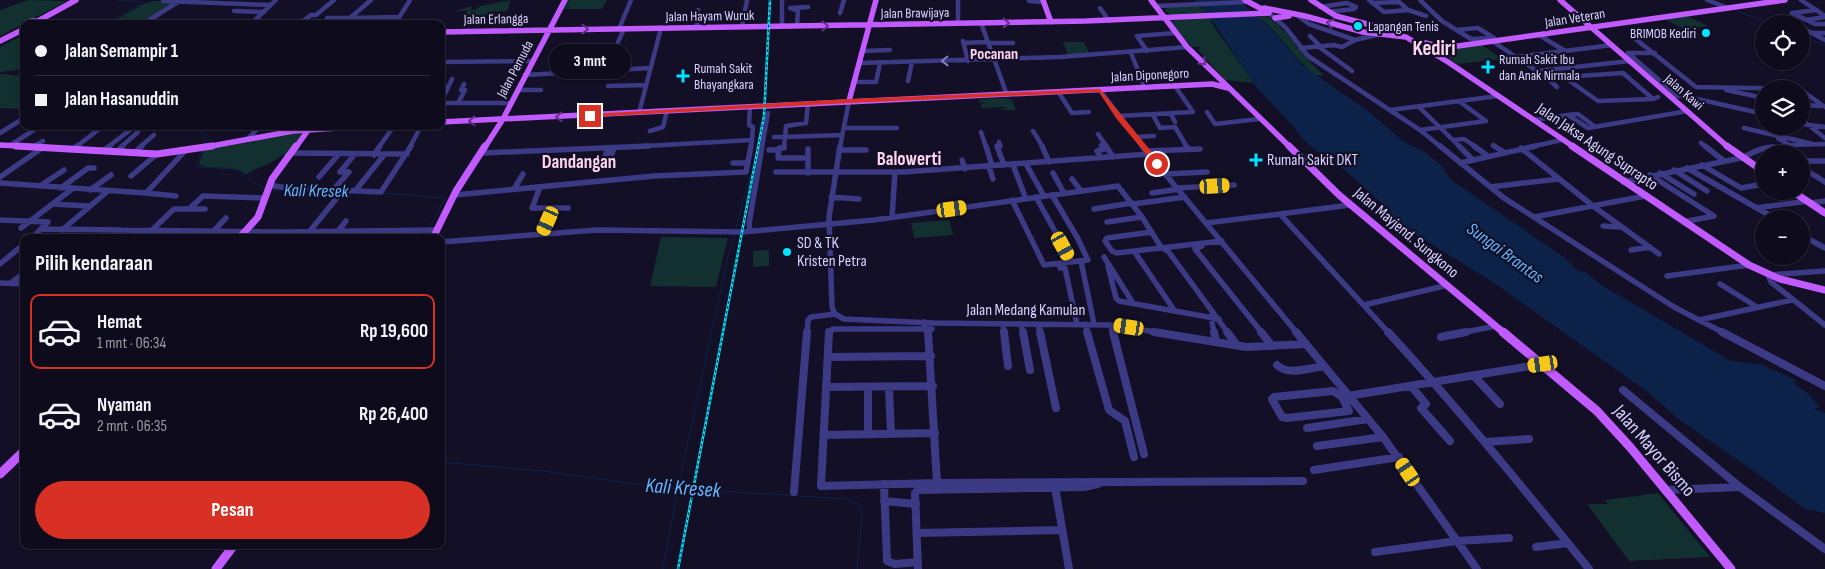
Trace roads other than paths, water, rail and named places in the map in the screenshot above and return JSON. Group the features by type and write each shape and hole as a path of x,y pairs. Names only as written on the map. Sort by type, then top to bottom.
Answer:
{"main road":[{"name":"Jalan Pemuda","path":"432,232 503,119 565,0"},
{"path":"849,101 876,0"},
{"name":"Jalan Mayjend. Sungkono","path":"1151,0 1167,18 1175,33 1187,47 1259,119 1350,205 1543,364"},
{"path":"1311,0 1320,7 1383,32 1441,48 1442,55 1448,62"},
{"name":"Jalan Kawi","path":"1560,0 1672,95 1686,110 1741,158 1755,167"},
{"name":"Jalan Veteran","path":"1458,46 1785,0"},
{"path":"36,20 73,1"},
{"path":"1043,1 1051,22"},
{"path":"1245,1 1269,13 1269,16"},
{"path":"1245,1 1269,10 1313,18 1363,32 1383,32"},
{"path":"1295,15 1313,18"},
{"name":"Jalan Brawijaya","path":"870,25 981,24 1295,15"},
{"name":"Jalan Hayam Wuruk","path":"550,30 870,25"},
{"path":"0,40 20,29"},
{"name":"Jalan Erlangga","path":"445,32 550,30"},
{"name":"Jalan Jaksa Agung Suprapto","path":"1383,32 1406,37 1428,49 1749,265 1768,275 1825,290"},
{"path":"1434,45 1458,46 1435,52 1428,49 1427,46 1434,45"},
{"name":"Jalan Diponegoro","path":"1212,84 1218,82 1220,78"},
{"name":"Jalan Diponegoro","path":"445,124 503,119 1212,84 1222,85 1230,90"},
{"path":"0,145 34,147 42,145 72,150 157,154 185,152 298,130"},
{"path":"242,234 260,214 267,190 308,130"},
{"path":"1806,200 1825,213"},
{"name":"Jalan Mayor Bismo","path":"1543,364 1596,411 1630,447 1731,569"},
{"path":"0,474 20,455"},
{"path":"216,569 231,549"}],"street":[{"path":"255,20 276,0"},
{"path":"305,20 311,15 316,16 334,0"},
{"path":"350,18 371,0"},
{"path":"397,20 410,0"},
{"path":"618,42 631,0"},
{"path":"742,27 746,0"},
{"path":"782,0 782,26"},
{"path":"840,13 844,0"},
{"path":"958,0 958,24"},
{"path":"1420,0 1442,21"},
{"path":"1707,0 1730,8"},
{"path":"1801,0 1825,16"},
{"path":"163,1 270,5"},
{"path":"149,20 178,1"},
{"path":"1029,1 1043,1"},
{"path":"1157,6 1245,1"},
{"path":"1371,2 1398,1 1408,10"},
{"path":"1371,2 1385,12 1408,10 1442,21 1472,40 1495,40"},
{"path":"1347,3 1356,6 1354,9 1328,9 1347,3"},
{"path":"797,26 798,11 790,8 808,7"},
{"path":"1100,8 1108,21"},
{"path":"696,28 700,18 696,16 698,10"},
{"path":"1794,15 1792,14 1817,10"},
{"path":"234,11 264,12"},
{"path":"1295,15 1309,24 1355,40"},
{"path":"1426,16 1437,15"},
{"path":"1269,16 1286,28 1308,56 1394,110 1490,188 1674,307 1825,386"},
{"path":"1810,19 1825,16"},
{"path":"327,18 399,17"},
{"path":"518,30 522,21"},
{"path":"1810,22 1817,25 1825,24"},
{"path":"981,24 1007,95"},
{"path":"639,113 661,28"},
{"path":"1456,30 1478,28 1557,87"},
{"path":"1301,48 1333,45 1342,47 1355,40 1383,32"},
{"path":"1147,51 1138,36 1175,33"},
{"path":"1812,33 1825,33"},
{"path":"1812,33 1825,40"},
{"path":"1539,35 1565,51"},
{"path":"1310,36 1320,47 1352,71"},
{"path":"1633,37 1696,87 1701,93 1700,100"},
{"path":"968,61 963,42 1013,43"},
{"path":"1517,57 1612,45"},
{"path":"860,63 926,64 928,62 1131,53 1187,47"},
{"path":"863,51 890,50"},
{"path":"1131,53 1145,88"},
{"path":"1625,54 1655,53"},
{"path":"1625,54 1672,95"},
{"path":"1538,71 1630,60"},
{"path":"445,62 533,61"},
{"path":"854,82 876,82 880,64"},
{"path":"908,81 912,64"},
{"path":"525,75 587,74 650,68"},
{"path":"1653,97 1621,73 1564,77 1600,102 1653,97 1672,95 1755,113"},
{"path":"445,94 452,79"},
{"path":"458,103 465,90 461,90 464,84"},
{"path":"608,86 646,85"},
{"path":"1118,116 1193,112 1175,86"},
{"path":"1696,87 1713,87 1753,88 1753,96 1713,87"},
{"path":"518,90 541,90"},
{"path":"1100,90 1135,138 1324,366 1346,397 1383,437 1477,569"},
{"path":"1059,93 1072,113 1090,112"},
{"path":"1394,110 1498,96"},
{"path":"1810,96 1824,106"},
{"path":"1568,115 1587,128 1686,110 1690,100 1716,104"},
{"path":"794,492 808,320 812,317 835,314 832,307 829,225 838,150 849,101"},
{"path":"1420,130 1486,121 1460,102"},
{"path":"445,103 511,103"},
{"path":"769,150 784,148 786,126 806,123 808,103"},
{"path":"1810,105 1824,106"},
{"path":"454,195 654,176 746,172 753,127 749,125 750,106"},
{"path":"1419,107 1473,160"},
{"path":"650,131 663,127 667,111"},
{"path":"1207,112 1215,124 1259,119"},
{"path":"750,230 749,224 768,113"},
{"path":"1171,114 1175,122"},
{"path":"1533,120 1578,114 1594,126"},
{"path":"1153,115 1160,128 1174,127 1188,149"},
{"path":"0,133 20,120"},
{"path":"1810,124 1825,125"},
{"path":"844,128 897,128"},
{"path":"1744,128 1775,135 1788,144 1825,144"},
{"path":"1810,128 1825,138"},
{"path":"9,146 34,130"},
{"path":"72,150 98,130"},
{"path":"101,151 130,130"},
{"path":"247,139 257,130"},
{"path":"374,155 391,130"},
{"path":"189,209 203,196 287,188 382,192 407,154 419,130"},
{"path":"1033,130 1050,162"},
{"path":"116,152 138,132"},
{"path":"982,132 993,179"},
{"path":"1098,134 1113,157"},
{"path":"134,153 154,135"},
{"path":"774,137 842,135"},
{"path":"1135,138 1154,136"},
{"path":"101,151 114,138"},
{"path":"1453,140 1464,139 1488,156"},
{"path":"482,153 608,149 752,140"},
{"path":"1460,163 1562,140"},
{"path":"999,142 1000,146 997,146 1004,166"},
{"path":"1701,144 1724,161"},
{"path":"0,176 42,145"},
{"path":"1101,145 1104,150 1097,151 1101,158"},
{"path":"1493,145 1504,152"},
{"path":"606,162 614,148"},
{"path":"776,172 895,172 991,167 1200,148"},
{"path":"1521,148 1593,206 1659,254"},
{"path":"606,162 608,149"},
{"path":"808,149 808,172"},
{"path":"779,150 778,158 807,158"},
{"path":"838,150 866,150"},
{"path":"1623,182 1674,170 1741,158 1755,151"},
{"path":"146,193 185,152"},
{"path":"292,153 407,154"},
{"path":"331,191 348,172 340,172 353,153"},
{"path":"131,176 157,154"},
{"path":"319,177 339,154"},
{"path":"355,191 384,155"},
{"path":"962,160 965,168"},
{"path":"1810,161 1825,160"},
{"path":"733,163 748,163"},
{"path":"1026,164 1044,196"},
{"path":"1013,165 1026,198"},
{"path":"1702,165 1741,188 1755,186"},
{"path":"61,188 88,168 94,168"},
{"path":"1688,168 1760,210"},
{"path":"40,186 64,170"},
{"path":"1674,170 1707,191"},
{"path":"892,217 895,172"},
{"path":"1166,174 1207,172"},
{"path":"1053,173 1064,193"},
{"path":"1660,173 1694,194"},
{"path":"514,189 523,174"},
{"path":"1812,174 1825,174"},
{"path":"1812,174 1825,182"},
{"path":"1650,175 1714,216 1684,222"},
{"path":"90,190 111,176"},
{"path":"1490,188 1559,178"},
{"path":"1072,179 1081,190"},
{"path":"0,183 176,196"},
{"path":"1152,193 1234,185"},
{"path":"540,186 532,208 568,208"},
{"path":"445,242 605,229 750,230 829,225 1120,186 1152,232 1160,247"},
{"path":"21,228 72,189"},
{"path":"62,230 108,191"},
{"path":"310,231 340,194 331,191"},
{"path":"1012,200 1043,264 1047,266 1089,259 1052,195"},
{"path":"1534,217 1645,196"},
{"path":"831,197 859,199"},
{"path":"1036,197 1072,262"},
{"path":"1094,209 1185,197"},
{"path":"1756,208 1825,201"},
{"path":"52,204 89,206"},
{"path":"1206,222 1350,205"},
{"path":"542,234 553,208"},
{"path":"151,231 173,209 205,209"},
{"path":"1280,214 1434,382 1589,569"},
{"path":"1106,222 1142,217"},
{"path":"210,234 226,218"},
{"path":"0,220 48,222 36,234"},
{"path":"338,231 346,221"},
{"path":"1603,226 1622,228"},
{"path":"42,229 432,232"},
{"path":"116,234 120,230"},
{"path":"159,234 162,231"},
{"path":"173,234 176,231"},
{"path":"1152,232 1107,238 1105,241 1112,251 1117,253 1222,242"},
{"path":"1810,240 1825,248"},
{"path":"1222,242 1195,249 1272,346"},
{"path":"0,264 20,247"},
{"path":"1631,250 1650,247"},
{"path":"1197,293 1168,251 1164,250 1216,319 1237,345"},
{"path":"1136,254 1174,310"},
{"path":"1104,257 1116,298 1119,301 1216,319"},
{"path":"1081,261 1094,324"},
{"path":"1059,264 1060,268 1065,268 1109,410 1125,421 1134,457"},
{"path":"1667,276 1749,265"},
{"path":"1108,266 1111,266 1133,303"},
{"path":"1825,271 1768,275 1771,282 1825,324"},
{"path":"11,283 20,276"},
{"path":"0,283 20,284"},
{"path":"1720,284 1757,308"},
{"path":"1364,305 1448,285"},
{"path":"1699,320 1792,300"},
{"name":"Jalan Medang Kamulan","path":"835,314 844,319 929,327 1003,324 1111,324 1253,347 1306,344"},
{"path":"1216,319 1216,342"},
{"path":"1003,324 1008,366"},
{"path":"1021,324 1030,370"},
{"path":"1038,324 1056,408"},
{"path":"1111,324 1144,454"},
{"path":"1441,337 1496,326"},
{"path":"937,483 929,327 833,329 830,331 821,486 937,483 1303,481"},
{"path":"829,357 930,356"},
{"path":"1346,397 1348,411 1286,418 1282,417 1272,399 1274,397 1333,391 1346,397 1543,364"},
{"path":"1277,365 1282,370 1288,371 1324,366"},
{"path":"1474,376 1500,404"},
{"path":"827,387 933,386"},
{"path":"1412,386 1426,405 1421,408 1450,441"},
{"path":"868,387 868,434"},
{"path":"889,387 891,434"},
{"path":"1623,390 1740,487 1825,549"},
{"path":"1307,428 1368,419"},
{"path":"824,435 935,433"},
{"path":"1317,446 1383,437"},
{"path":"1485,442 1528,439"},
{"path":"1314,470 1399,458"},
{"path":"884,484 887,561 894,564 918,566 915,493 918,490 1084,487 1107,482"},
{"path":"1055,487 1069,569"},
{"path":"1665,490 1740,487"},
{"path":"884,501 916,504"},
{"path":"917,533 1062,530"},
{"path":"1375,552 1509,538"},
{"path":"1536,547 1568,543"}],"water":[{"name":"Sungai Brantas","path":"1194,0 1238,0 1270,27 1303,66 1368,111 1404,142 1425,152 1441,165 1450,179 1564,257 1578,271 1585,272 1603,286 1731,361 1760,364 1796,380 1796,382 1791,381 1806,392 1820,407 1814,409 1825,413 1825,513 1805,509 1677,418 1648,392 1494,283 1402,226 1374,196 1326,154 1317,152 1301,137 1257,88 1208,14"}],"waterway":[{"name":"Kali Kresek","path":"114,20 143,2 117,0"},
{"path":"1735,10 1755,18"},
{"path":"1810,39 1825,45"},
{"name":"Kali Kresek","path":"199,130 206,136 204,143"},
{"name":"Kali Kresek","path":"202,150 196,167 234,169 264,189"},
{"path":"736,229 750,175"},
{"name":"Kali Kresek","path":"271,190 284,190"},
{"name":"Kali Kresek","path":"383,193 445,198 429,228"},
{"path":"680,478 731,243 735,235"},
{"name":"Kali Kresek","path":"445,462 543,471 656,487 847,499 860,505 862,514 857,569"},
{"path":"663,569 676,498"}],"railway":[{"path":"678,569 764,116 770,0"}],"place":[{"name":"Lapangan Tenis","path":"1358,26"},
{"name":"BRIMOB Kediri","path":"1706,33"},
{"name":"Rumah Sakit Ibu dan Anak Nirmala","path":"1488,67"},
{"name":"Rumah Sakit Bhayangkara","path":"683,76"},
{"name":"Rumah Sakit DKT","path":"1256,160"},
{"name":"SD & TK Kristen Petra","path":"787,252"}],"district":[{"name":"Kediri","path":"1434,48"},
{"name":"Pocanan","path":"994,54"},
{"name":"Balowerti","path":"909,159"},
{"name":"Dandangan","path":"579,162"}]}
